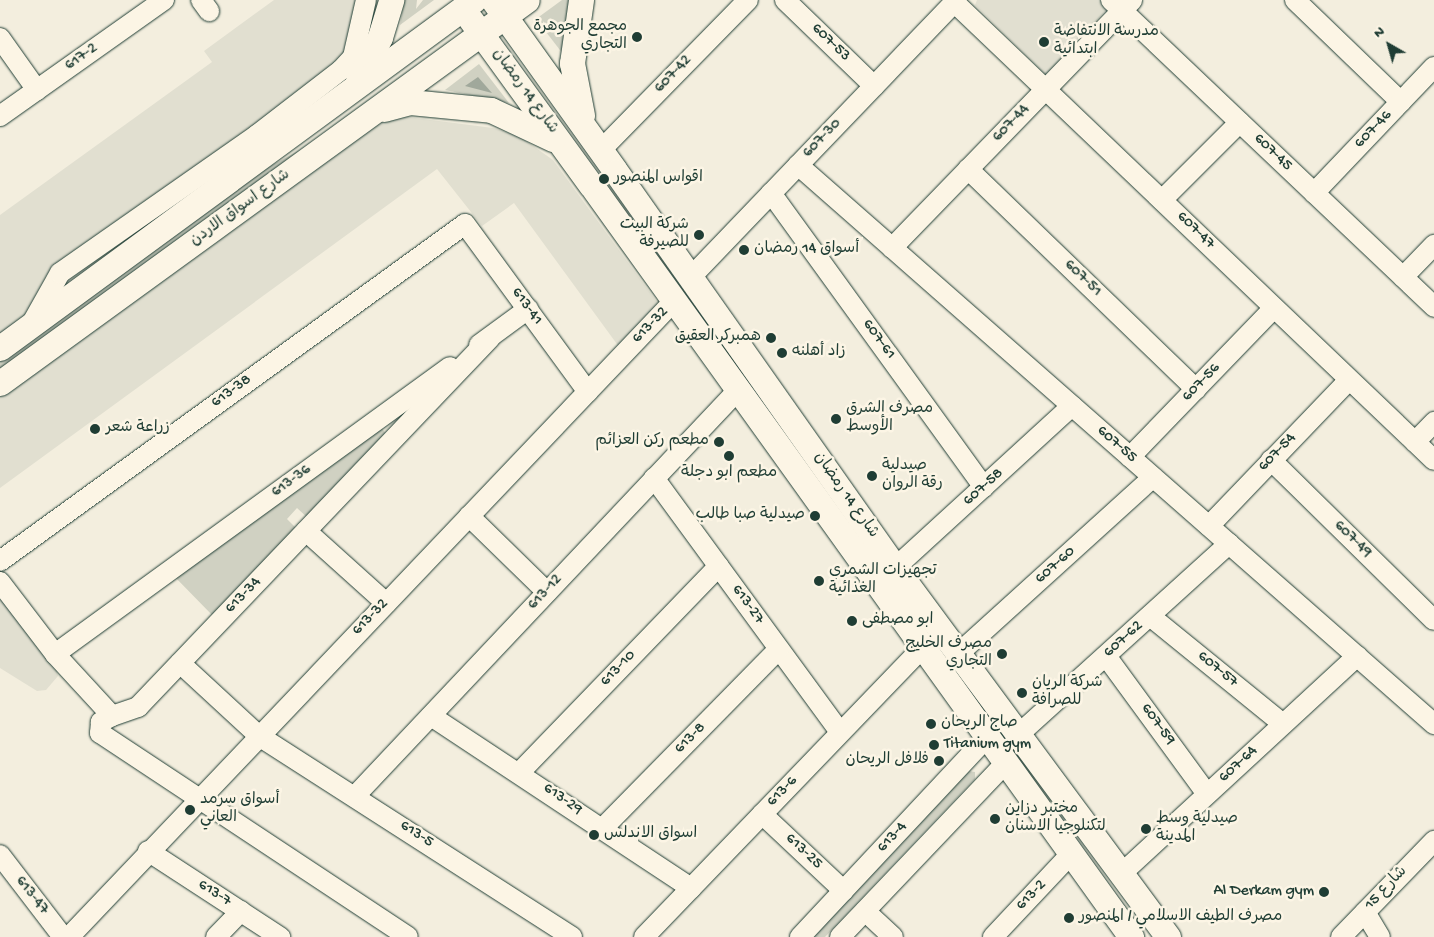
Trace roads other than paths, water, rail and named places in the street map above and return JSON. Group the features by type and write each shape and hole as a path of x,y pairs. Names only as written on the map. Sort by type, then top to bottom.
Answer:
{"main road":[{"path":"355,86 380,37 391,0"},
{"name":"شارع اسواق الاردن","path":"0,383 374,113 480,34 499,8 527,0"},
{"path":"581,0 572,63 586,127"},
{"name":"شارع اسواق الاردن","path":"0,348 30,327 263,144 355,86 464,3"},
{"name":"شارع 14 رمضان","path":"464,3 480,34 562,144 737,391 1131,937"},
{"name":"شارع 14 رمضان","path":"499,8 586,127 610,164 895,568 1120,875 1168,937"},
{"path":"374,113 410,102 491,110 529,124 562,144"}],"street":[{"name":"617-2","path":"0,116 164,0"},
{"path":"263,144 353,57 366,0"},
{"name":"607-42","path":"610,164 748,0"},
{"name":"607-53","path":"785,0 874,86"},
{"path":"1295,0 1401,102"},
{"name":"607-30","path":"690,278 955,1"},
{"name":"607-47","path":"955,1 1348,381 1434,460"},
{"name":"607-44","path":"892,248 1045,90 1121,3"},
{"name":"607-45","path":"1121,3 1240,122 1434,307"},
{"path":"0,38 37,90"},
{"name":"607-46","path":"1314,193 1434,67"},
{"path":"1162,200 1240,122"},
{"name":"607-55","path":"798,165 1434,724"},
{"name":"607-51","path":"968,169 1196,389"},
{"name":"607-61","path":"771,193 984,487"},
{"name":"613-41","path":"465,224 588,392"},
{"name":"613-38","path":"0,561 465,224"},
{"path":"1403,277 1434,245"},
{"name":"613-32","path":"69,937 196,800 674,301"},
{"name":"607-56","path":"1130,457 1274,308"},
{"name":"613-36","path":"55,654 528,309"},
{"name":"613-34","path":"112,716 138,707 490,338"},
{"name":"607-54","path":"1209,526 1348,381"},
{"name":"613-12","path":"355,796 737,391"},
{"name":"607-58","path":"895,568 1072,406"},
{"path":"1415,442 1434,422"},
{"name":"607-49","path":"1271,460 1434,620"},
{"name":"607-60","path":"958,654 1153,477"},
{"name":"613-27","path":"654,478 840,732"},
{"path":"469,516 547,592"},
{"path":"306,531 386,603"},
{"name":"607-62","path":"1018,734 1229,544"},
{"name":"613-10","path":"520,772 719,566"},
{"path":"0,582 55,654 112,716 101,722 100,733 196,800 408,937"},
{"name":"607-57","path":"1150,616 1283,724"},
{"name":"613-6","path":"644,937 923,647"},
{"name":"613-8","path":"602,829 779,649"},
{"name":"607-59","path":"1106,656 1207,794"},
{"name":"607-64","path":"1120,875 1357,656"},
{"name":"613-5","path":"180,663 259,736 572,937"},
{"name":"613-29","path":"431,716 520,772 691,888"},
{"name":"613-4","path":"800,937 986,738"},
{"name":"613-4","path":"840,937 1005,764"},
{"name":"613-25","path":"762,814 844,891"},
{"name":"شارع 15","path":"1348,937 1366,914 1434,841"},
{"name":"شارع 15","path":"1341,937 1434,850"},
{"name":"613-7","path":"148,851 280,937"},
{"name":"613-2","path":"993,937 1072,854"},
{"name":"613-47","path":"0,855 63,937"},
{"path":"216,937 241,911"},
{"path":"865,911 893,937"},
{"path":"1366,914 1380,937"}],"place":[{"name":"مجمع الجوهرة التجاري","path":"637,37"},
{"name":"مدرسة الانتفاضة ابتدائية","path":"1044,42"},
{"name":"اقواس المنصور","path":"604,179"},
{"name":"شركة البيت للصيرفة","path":"699,235"},
{"name":"أسواق 14 رمضان","path":"744,250"},
{"name":"همبركر العقيق","path":"771,338"},
{"name":"زاد أهلنه","path":"782,353"},
{"name":"مصرف الشرق الأوسط","path":"836,419"},
{"name":"زراعة شعر","path":"95,429"},
{"name":"مطعم ركن العزائم","path":"719,442"},
{"name":"مطعم ابو دجلة","path":"729,456"},
{"name":"صيدلية رقة الروان","path":"872,476"},
{"name":"صيدلية صبا طالب","path":"815,516"},
{"name":"تجهيزات الشمري الغذائية","path":"819,581"},
{"name":"ابو مصطفى","path":"852,621"},
{"name":"مصرف الخليج التجاري","path":"1002,654"},
{"name":"شركة الريان للصرافة","path":"1022,693"},
{"name":"صاج الريحان","path":"931,724"},
{"name":"Titanium gym","path":"934,745"},
{"name":"فلافل الريحان","path":"939,761"},
{"name":"أسواق سرمد العاني","path":"190,810"},
{"name":"مختبر دزاين لتكنلوجيا الاسنان","path":"995,819"},
{"name":"صيدلية وسط المدينة","path":"1146,829"},
{"name":"اسواق الاندلس","path":"594,835"},
{"name":"Al Derkam gym","path":"1324,892"},
{"name":"مصرف الطيف الاسلامي / المنصور","path":"1069,918"}]}
